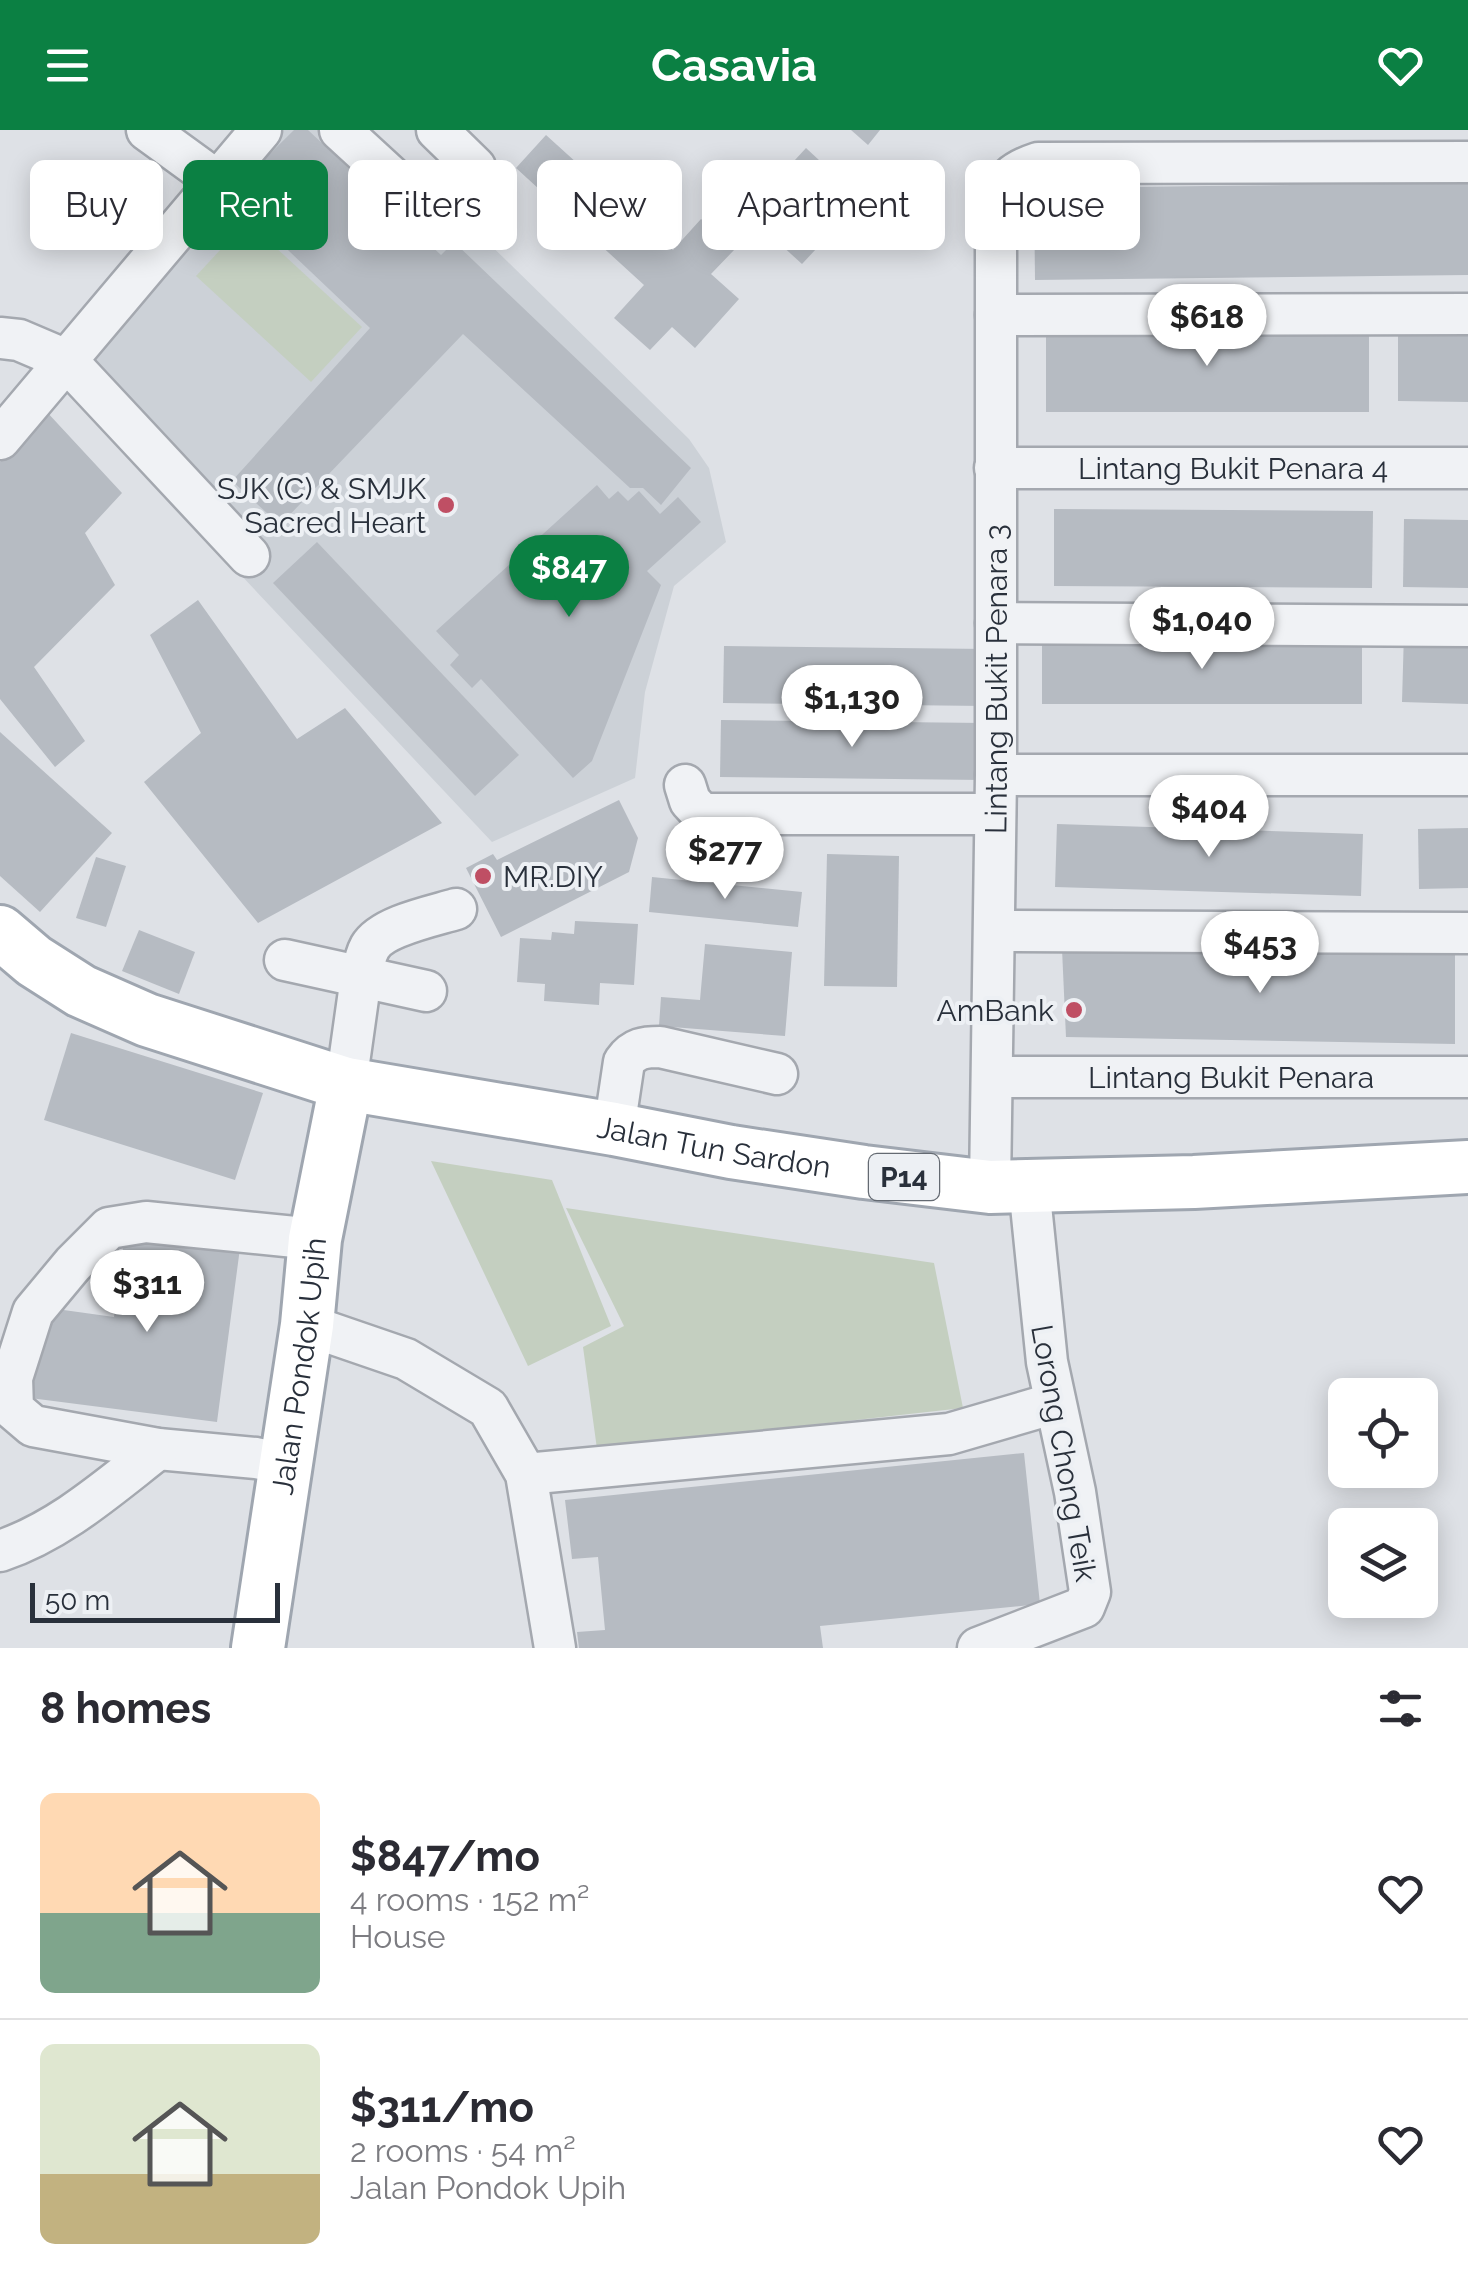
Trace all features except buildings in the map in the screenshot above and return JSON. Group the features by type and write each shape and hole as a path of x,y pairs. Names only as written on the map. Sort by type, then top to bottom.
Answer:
{"main road":[{"name":"Jalan Tun Sardon","path":"0,932 34,961 82,992 148,1020 346,1084 614,1128 750,1155 864,1172 1010,1186 1194,1182 1468,1167"},
{"name":"Jalan Pondok Upih","path":"258,1648 315,1239 346,1084"}],"street":[{"path":"146,130 189,160"},
{"path":"235,160 262,130"},
{"path":"340,130 426,209 440,212 472,182 475,167 437,130"},
{"name":"Lintang Bukit Penara 3","path":"1010,1186 993,1076 996,204 1000,189 1022,168 1038,163 1468,162"},
{"path":"0,439 183,221"},
{"path":"996,315 1468,314"},
{"path":"0,338 19,340 66,360 250,556"},
{"name":"Lintang Bukit Penara 4","path":"994,468 1468,468"},
{"path":"996,623 1468,626"},
{"path":"685,785 690,801 702,814 995,794 1468,774"},
{"path":"346,1084 361,977 372,943 388,931 456,909"},
{"path":"994,930 1468,933"},
{"path":"286,960 426,992"},
{"path":"614,1128 624,1062 644,1047 660,1047 777,1074"},
{"name":"Lintang Bukit Penara","path":"993,1076 1468,1076"},
{"name":"Lorong Chong Teik","path":"978,1648 1084,1607 1090,1592 1076,1492 1010,1186"},
{"path":"286,1464 158,1449 33,1426 13,1409 12,1378 33,1312 109,1228 146,1222 315,1239"},
{"path":"306,1325 406,1359 488,1408 526,1474 555,1648"},
{"path":"526,1474 948,1434 1055,1404"},
{"path":"0,1551 25,1543 79,1510 158,1449"}],"shaded area":[{"name":"SJK (C) & SMJK Sacred Heart","path":"284,130 319,130 350,160 348,250 496,250 689,439 709,468 726,542 674,586 645,692 635,778 492,842 65,388 183,249 328,250 328,160 259,160"}],"green space":[{"path":"220,250 278,250 362,327 311,382 196,276"},
{"path":"431,1161 552,1180 611,1326 528,1366"},
{"path":"566,1208 934,1263 963,1408 597,1449 583,1347 624,1326"}],"place":[{"name":"SJK (C) & SMJK Sacred Heart","path":"446,505"},
{"name":"MR.DIY","path":"483,876"},
{"name":"AmBank","path":"1074,1010"}]}
